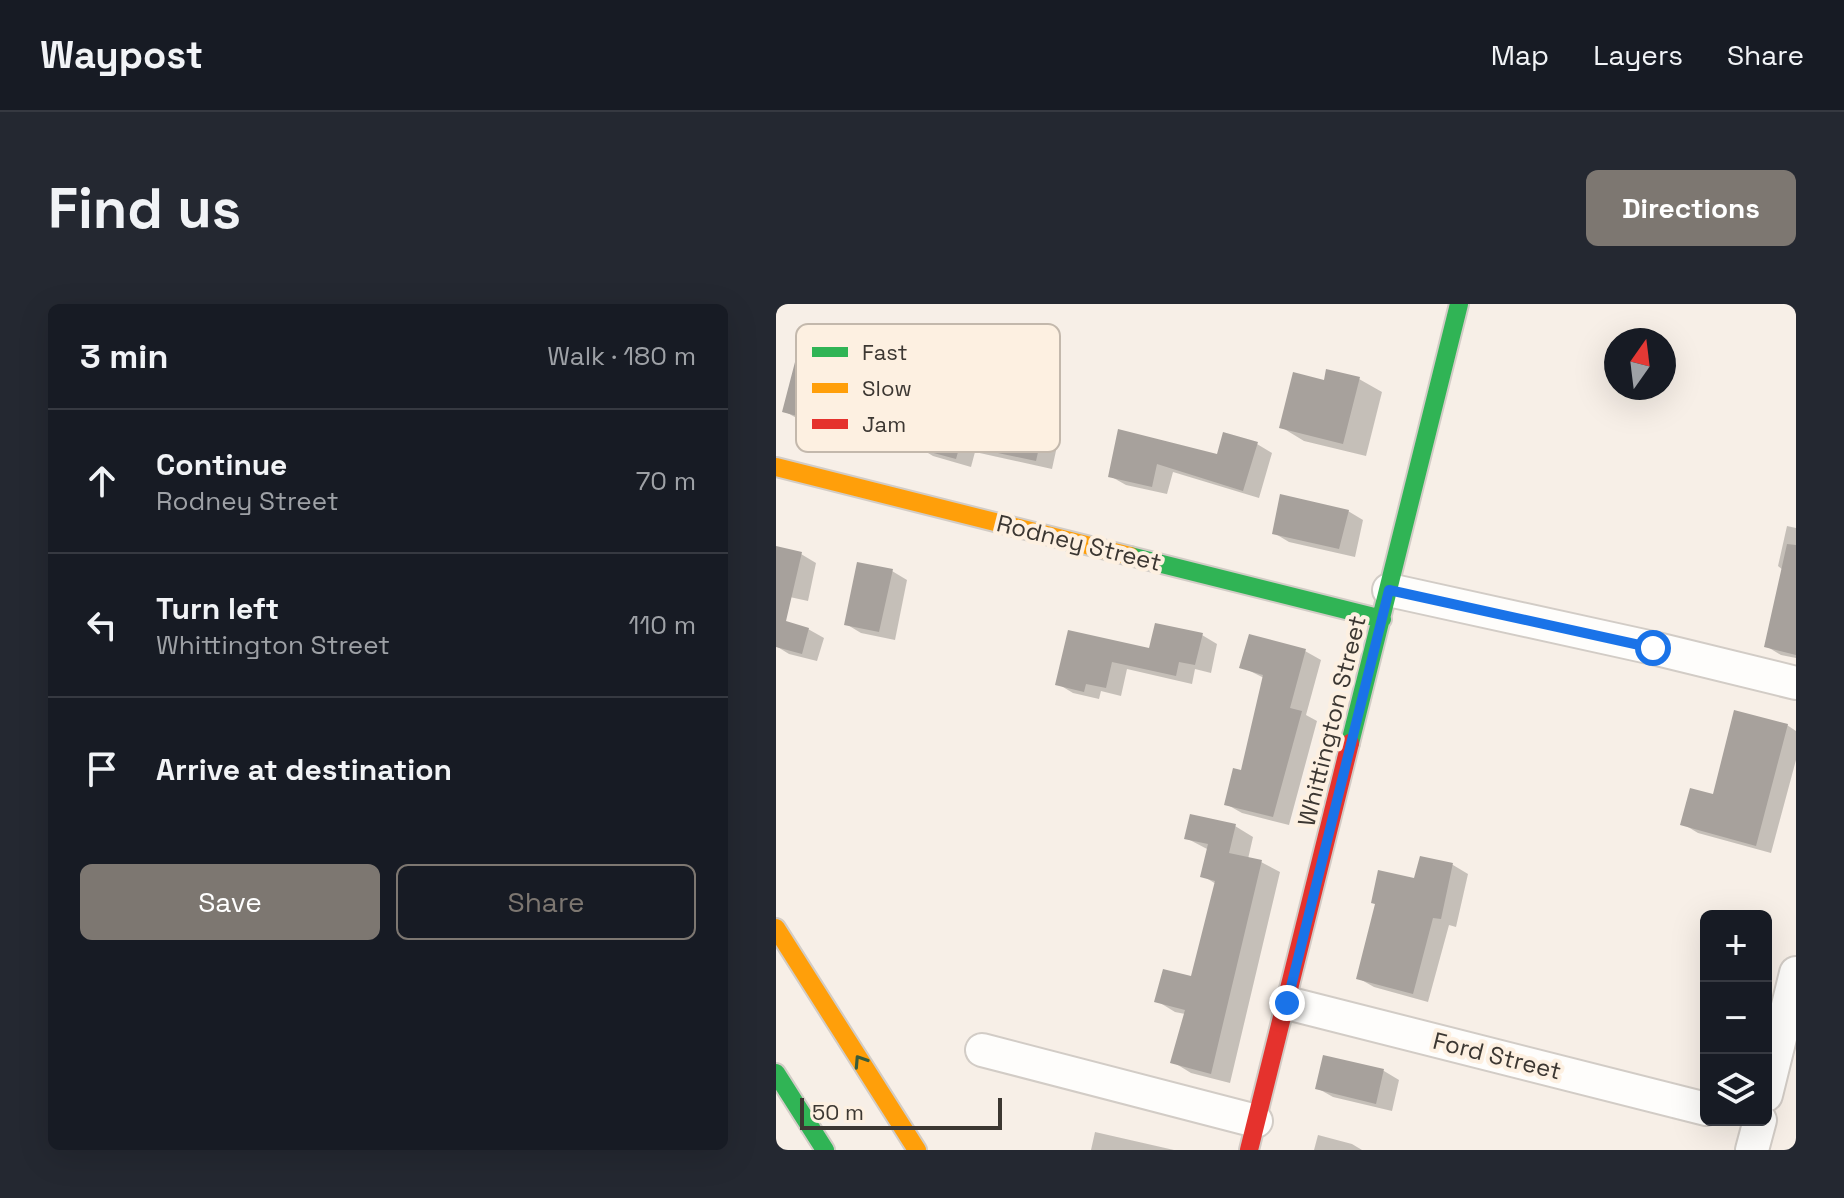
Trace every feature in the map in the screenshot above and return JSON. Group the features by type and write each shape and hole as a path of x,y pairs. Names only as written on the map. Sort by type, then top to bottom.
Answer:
{"street":[{"name":"Whittington Street","path":"1253,1136 1459,304"},
{"name":"Rodney Street","path":"776,467 1385,604 1653,648 1796,683"},
{"path":"776,928 917,1150"},
{"path":"1772,1066 1796,973"},
{"name":"Ford Street","path":"1287,1003 1700,1107"},
{"path":"982,1050 1253,1136"},
{"path":"776,1073 825,1150"}],"building":[{"path":"795,362 796,362 796,416 782,412"},
{"path":"1326,369 1360,377 1343,444 1279,428 1293,372 1324,380"},
{"path":"1118,429 1217,454 1223,432 1258,442 1243,491 1157,464 1152,487 1108,477"},
{"path":"930,452 958,452 956,459"},
{"path":"993,452 1038,452 1036,461"},
{"path":"1280,494 1349,510 1339,549 1272,534"},
{"path":"1787,544 1796,545 1796,655 1764,647"},
{"path":"776,546 802,552 786,621 809,628 802,654 776,647"},
{"path":"857,562 893,569 879,632 844,625"},
{"path":"1155,623 1203,633 1195,665 1179,662 1176,676 1112,662 1106,688 1086,684 1084,692 1055,685 1068,630 1149,648"},
{"path":"1249,634 1306,649 1290,708 1302,711 1273,817 1224,805 1233,768 1241,770 1263,675 1239,668"},
{"path":"1734,710 1788,724 1756,846 1680,825 1690,788 1713,794"},
{"path":"1190,814 1236,824 1229,853 1262,860 1211,1074 1170,1063 1185,1010 1154,1002 1163,969 1191,976 1215,881 1200,877 1208,844 1184,839"},
{"path":"1420,856 1453,863 1441,919 1433,918 1413,994 1356,979 1375,904 1371,903 1378,870 1414,878"},
{"path":"1323,1055 1384,1069 1376,1104 1315,1089"}],"traffic: fast":[{"path":"1350,743 1459,304"},
{"path":"1130,556 1382,619"},
{"path":"776,1073 825,1150"}],"traffic: slow":[{"path":"776,467 1130,556"},
{"path":"776,928 917,1150"}],"traffic: jam":[{"path":"1249,1150 1350,743"}],"route":[{"path":"1287,1003 1389,590 1653,648"}]}
